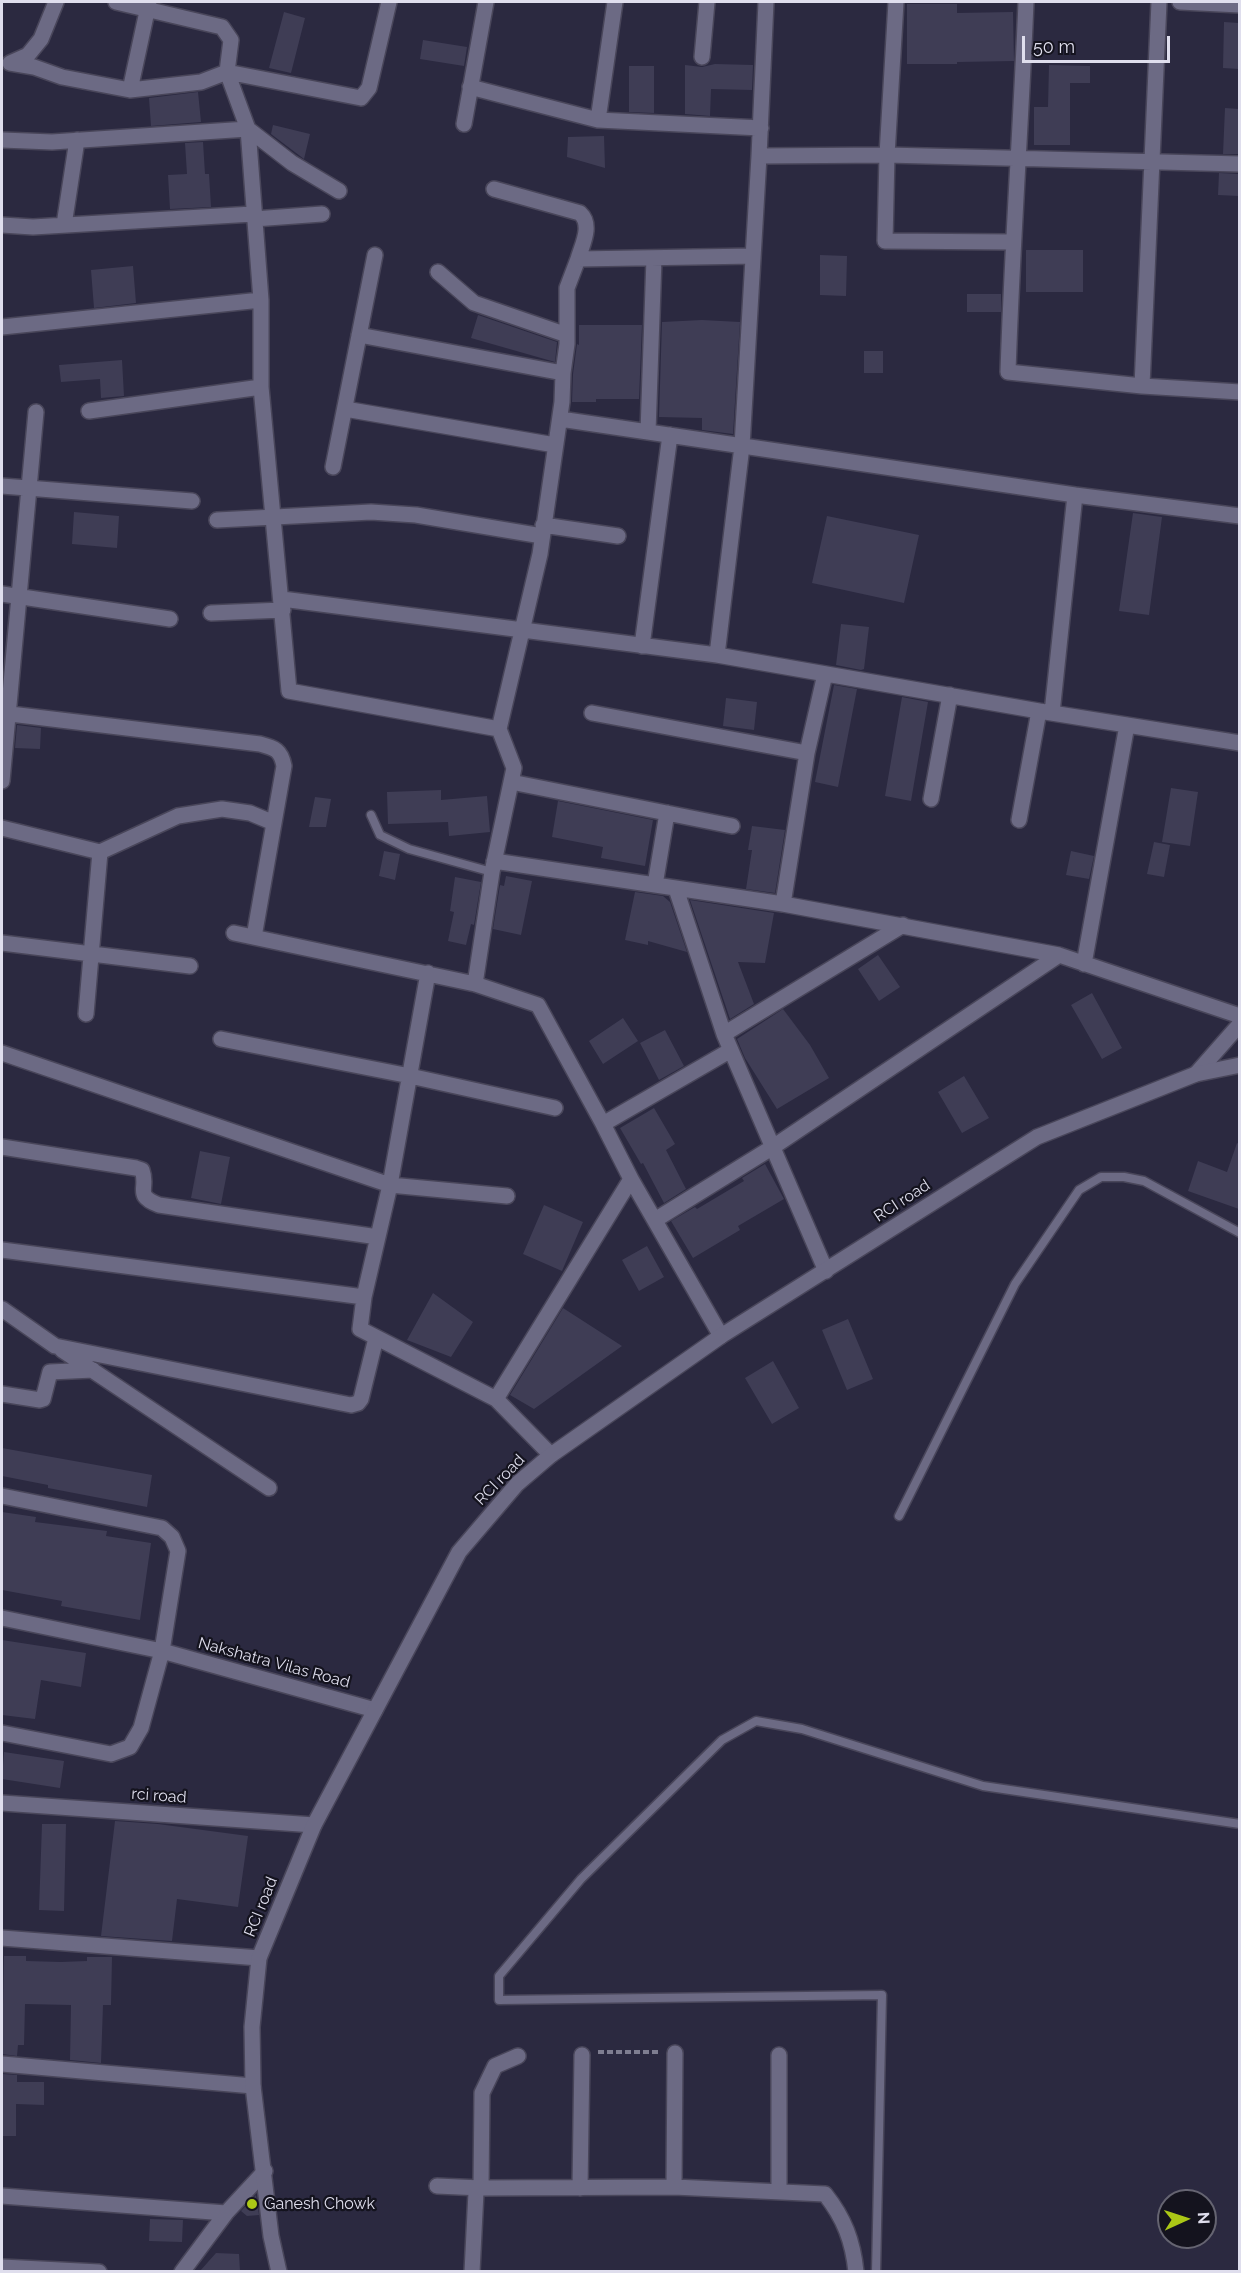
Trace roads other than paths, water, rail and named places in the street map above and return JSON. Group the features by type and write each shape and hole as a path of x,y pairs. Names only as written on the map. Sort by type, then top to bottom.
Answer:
{"street":[{"path":"6,63 28,55 41,39 56,2"},
{"path":"116,2 148,4 222,27 231,40 228,72 248,129 261,300 261,387 289,692 499,729"},
{"path":"6,63 34,67 62,77 130,90 201,82 228,72 361,98 369,88 389,2"},
{"path":"464,124 486,2"},
{"path":"598,120 615,2"},
{"path":"702,57 707,2"},
{"path":"717,655 742,446 761,128 766,2"},
{"path":"896,2 887,155 885,242 1012,242"},
{"path":"1026,2 1019,160 1012,242 1008,372 1142,386 1239,392"},
{"path":"1142,386 1159,2"},
{"path":"1180,2 1239,5"},
{"path":"130,90 148,4"},
{"path":"470,87 598,120 761,128"},
{"path":"2,140 28,142 77,140 248,129 292,163 339,191"},
{"path":"64,225 77,140"},
{"path":"759,156 887,155 1239,164"},
{"path":"475,984 493,867 514,768 499,729 520,631 540,554 560,419 567,335 567,288 578,260 587,225 580,213 494,189"},
{"path":"2,225 33,227 322,214"},
{"path":"333,467 375,255"},
{"path":"578,260 753,256"},
{"path":"648,432 654,258"},
{"path":"438,272 474,303 567,335"},
{"path":"2,327 261,300"},
{"path":"359,335 563,373"},
{"path":"89,411 261,387"},
{"path":"345,409 555,445"},
{"path":"2,781 5,714 20,596 36,412"},
{"path":"560,419 1075,495 1239,516"},
{"path":"642,646 670,435"},
{"path":"2,486 192,501"},
{"path":"1019,820 1046,712 1075,495"},
{"path":"217,520 370,512 618,536"},
{"path":"2,594 170,619"},
{"path":"211,613 282,604 717,655 1239,743"},
{"path":"783,904 807,753 825,674"},
{"path":"931,798 950,695"},
{"path":"592,713 807,753"},
{"path":"5,714 260,744 276,748 282,754 284,766 254,937"},
{"path":"1084,964 1127,725"},
{"path":"511,782 732,826"},
{"path":"2,828 100,852 178,816 222,809 250,813 274,823"},
{"path":"655,885 667,813"},
{"path":"86,1014 100,852"},
{"path":"493,867 655,885 783,904 1059,955 1239,1016"},
{"path":"676,889 724,1034 826,1271"},
{"path":"724,1034 903,925"},
{"path":"234,933 475,984 538,1005 631,1179 722,1336"},
{"path":"2,943 190,966"},
{"path":"655,1220 773,1147 1059,955"},
{"path":"428,973 390,1185 364,1298 360,1329 496,1399 551,1455"},
{"path":"1196,1074 1239,1024"},
{"path":"221,1039 410,1076 555,1108"},
{"path":"603,1124 731,1050"},
{"path":"2,1053 390,1185 507,1196"},
{"name":"RCI road","path":"279,2271 272,2236 253,2086 252,2027 259,1958 314,1825 459,1552 517,1484 551,1455 722,1336 1037,1137 1196,1074 1239,1065"},
{"path":"2,1147 142,1170 143,1196 159,1205 378,1237"},
{"path":"496,1399 631,1179"},
{"path":"2,1250 364,1298"},
{"path":"2,1310 269,1488"},
{"path":"55,1346 351,1405 358,1403 360,1399 376,1338"},
{"path":"2,1394 40,1401 43,1399 50,1372 93,1370"},
{"path":"2,1497 162,1528 172,1537 178,1551 162,1651 141,1728 129,1747 111,1754 2,1733"},
{"path":"2,1618 162,1651"},
{"name":"Nakshatra Vilas Road","path":"162,1651 375,1710"},
{"name":"rci road","path":"2,1803 314,1825"},
{"name":"rci road","path":"2,1938 259,1958"},
{"path":"674,2187 675,2053"},
{"path":"580,2188 582,2055"},
{"path":"779,2055 779,2192"},
{"path":"481,2188 482,2093 495,2066 518,2056"},
{"path":"2,2064 253,2086"},
{"path":"182,2271 226,2213 265,2171"},
{"path":"437,2186 481,2188 674,2187 825,2194 839,2211 847,2229 853,2245 856,2271"},
{"path":"472,2271 476,2192 481,2188"},
{"path":"2,2196 226,2213"},
{"path":"2,2266 99,2271"}],"lane":[{"path":"371,816 380,835 409,849 493,867"},
{"path":"899,1516 1015,1284 1079,1190 1101,1177 1124,1177 1144,1181 1239,1233"},
{"path":"876,2271 882,1995 499,2000 499,1976 581,1879 722,1740 756,1721 802,1729 983,1786 1239,1824"}],"place":[{"name":"Ganesh Chowk","path":"252,2204"}]}
